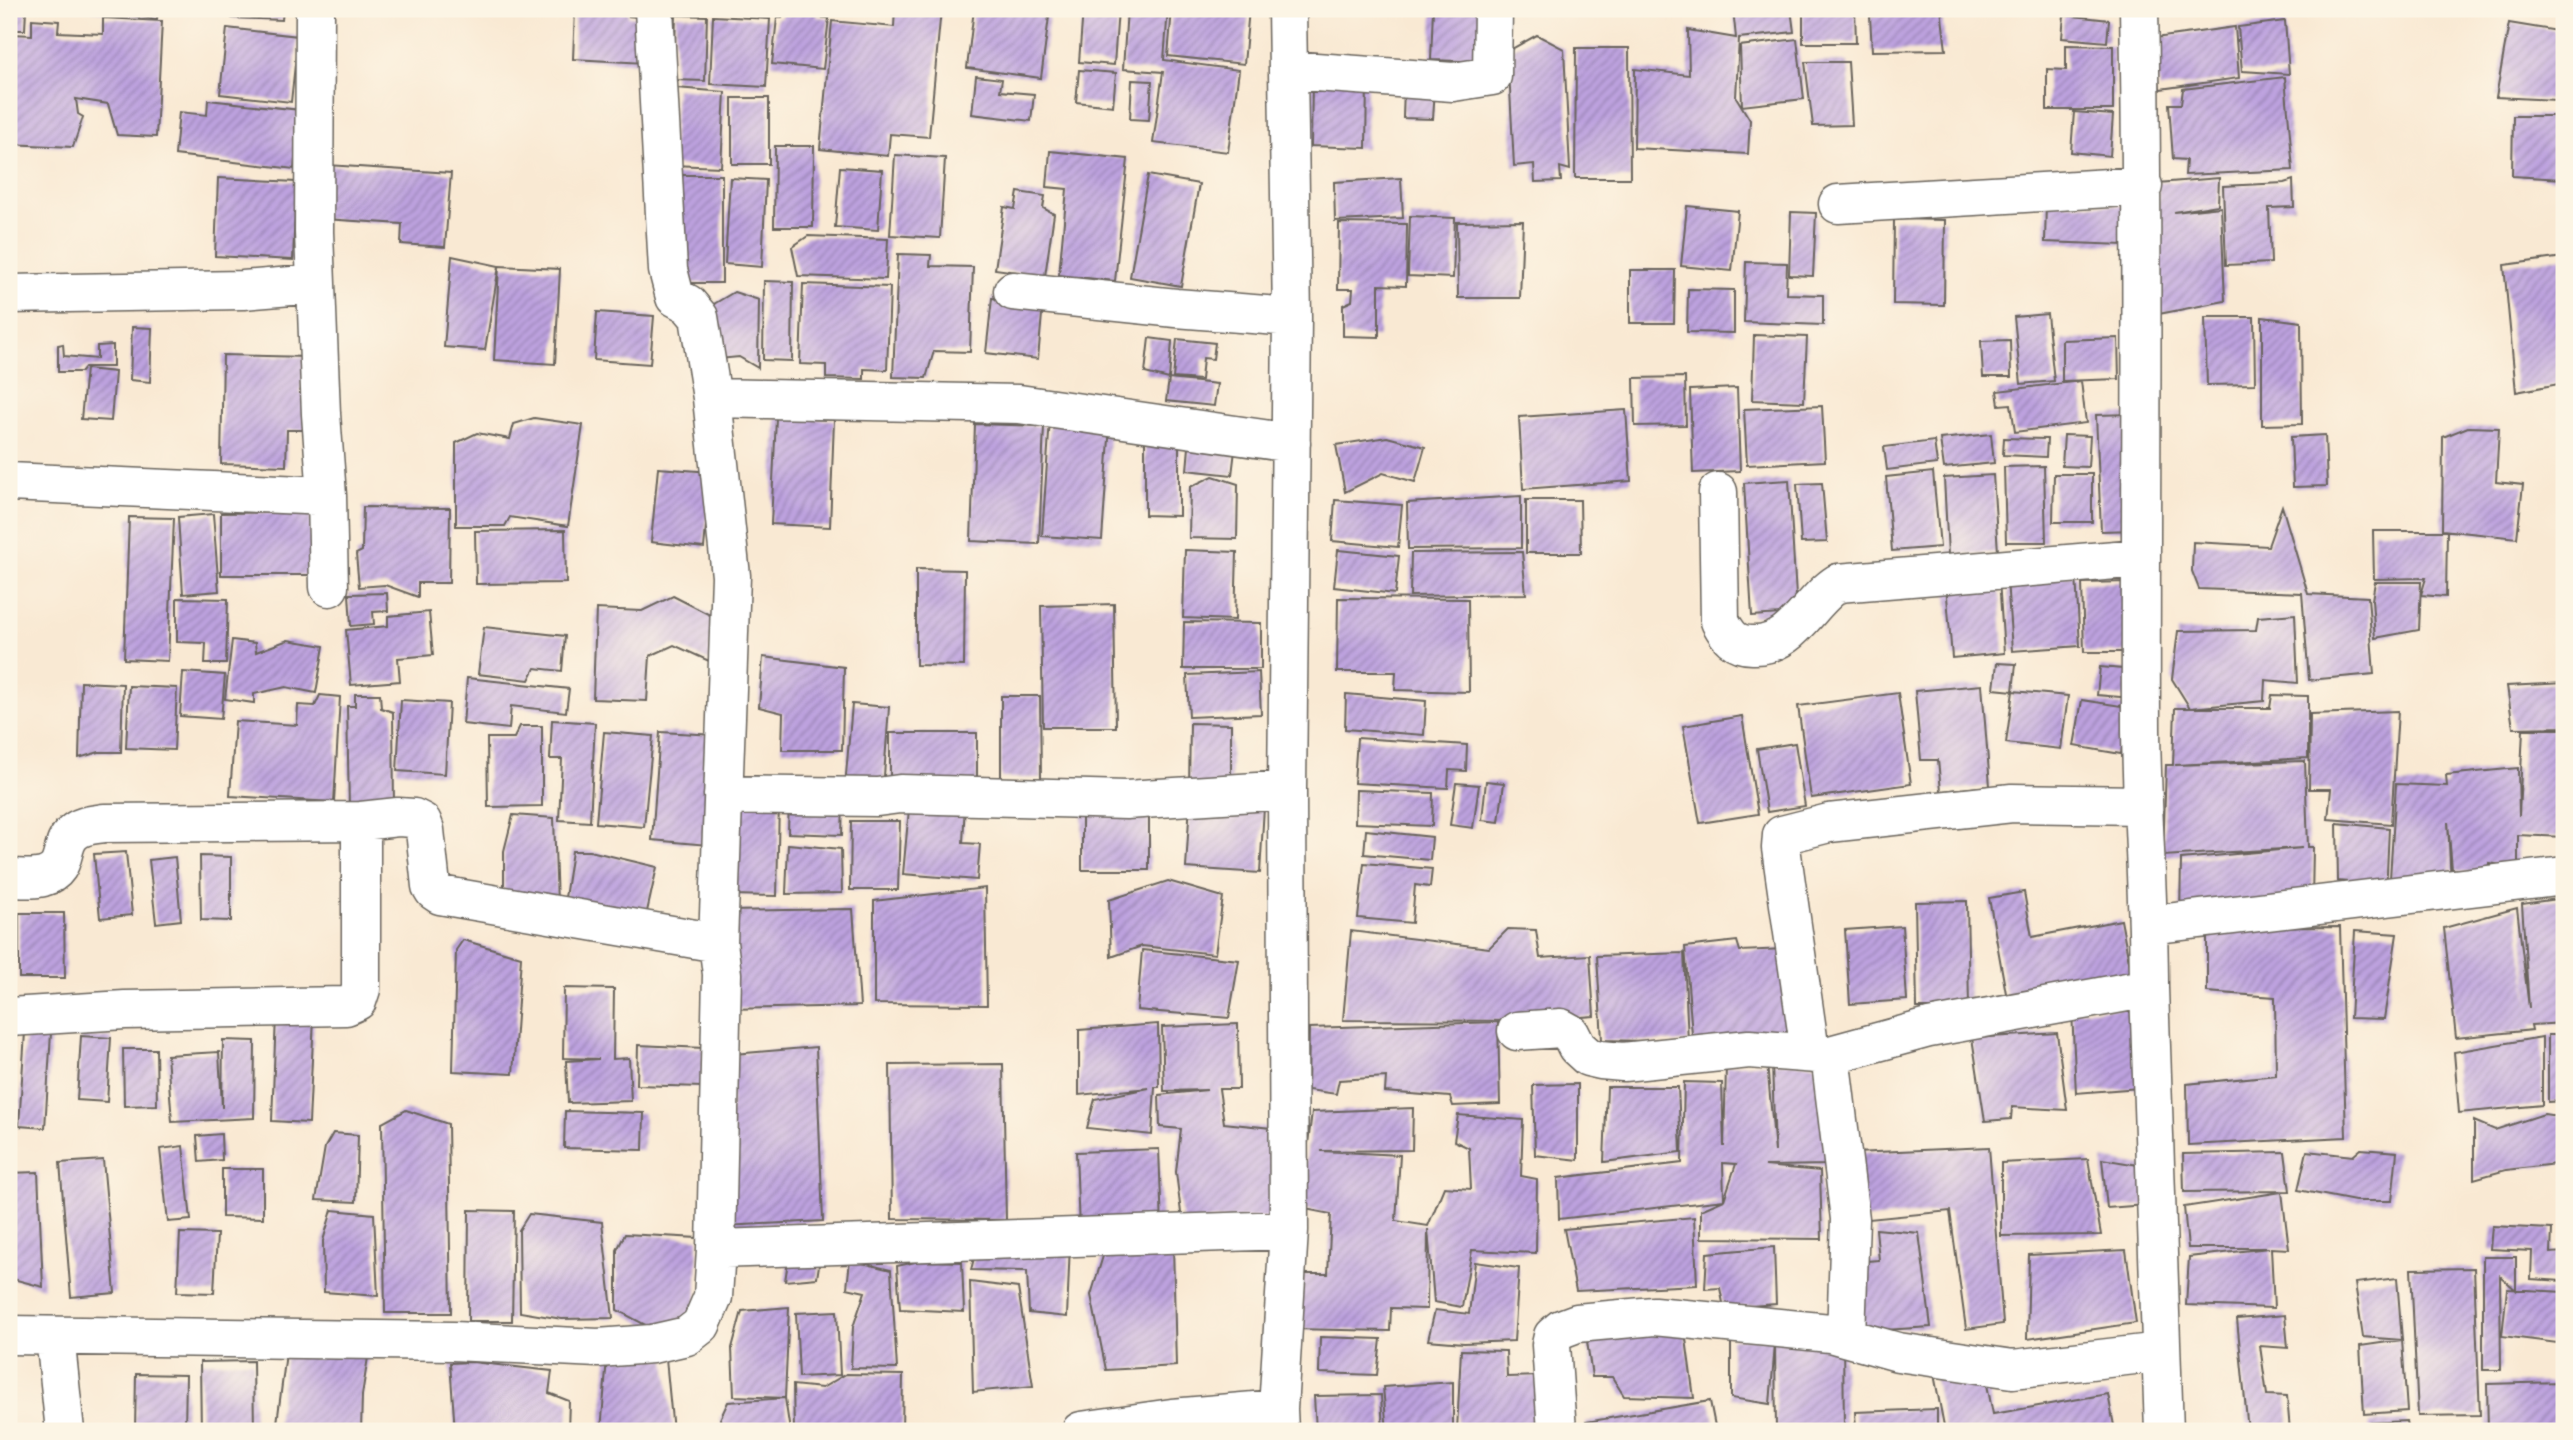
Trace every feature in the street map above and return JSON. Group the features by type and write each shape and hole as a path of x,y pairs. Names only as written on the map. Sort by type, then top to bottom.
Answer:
{"street":[{"path":"315,9 316,284 329,587"},
{"path":"9,1335 453,1341 598,1348 652,1344 687,1336 701,1325 713,1297 716,1249 722,1005 718,943 731,576 712,398 699,317 688,304 675,297 668,270 654,9"},
{"path":"1081,1431 1172,1418 1278,1420 1289,1230 1287,790 1292,317 1287,9"},
{"path":"1288,69 1453,82 1492,76 1493,9"},
{"path":"2139,9 2143,186 2141,805 2149,925 2164,1431"},
{"path":"1838,204 2143,186"},
{"path":"9,294 243,290 316,284"},
{"path":"1013,291 1292,317"},
{"path":"712,398 1019,404 1291,443"},
{"path":"9,482 327,496"},
{"path":"1718,492 1720,621 1728,638 1742,644 1755,646 1779,640 1796,626 1823,593 1838,583 2140,558"},
{"path":"723,795 877,797 900,794 1126,800 1287,790"},
{"path":"1846,1337 1850,1219 1781,848 1782,835 1829,823 2012,803 2141,805"},
{"path":"9,878 42,878 52,873 61,864 68,839 74,831 83,826 104,823 361,821 407,817 422,822 431,886 440,895 718,943"},
{"path":"9,1017 125,1010 346,1006 357,1001 361,989 361,821"},
{"path":"2149,925 2564,876"},
{"path":"1517,1031 1560,1028 1570,1033 1577,1047 1588,1057 1623,1062 1749,1049 1820,1054 1929,1028 2149,988"},
{"path":"716,1249 1289,1230"},
{"path":"1557,1431 1551,1345 1553,1336 1561,1329 1577,1323 1654,1316 1830,1333 1898,1352 2013,1369 2161,1352"},
{"path":"55,1336 65,1431"}],"building":[{"path":"9,9 26,9 25,30 9,30"},
{"path":"83,9 158,9 157,19"},
{"path":"232,9 283,9 282,20 232,18"},
{"path":"575,9 628,9 628,16 648,18 645,63 573,59"},
{"path":"784,9 818,9 817,17 829,18 823,69 772,64 777,18 782,18"},
{"path":"895,9 941,9 929,137 890,134 888,156 820,149 832,21 894,27"},
{"path":"974,9 1050,9 1041,78 967,68"},
{"path":"1083,9 1118,9 1114,65 1079,62"},
{"path":"1127,9 1168,9 1164,60 1239,70 1228,152 1153,143 1163,72 1123,69"},
{"path":"1172,9 1249,9 1244,64 1168,56"},
{"path":"1433,9 1489,9 1487,62 1431,60"},
{"path":"1733,9 1791,9 1794,32 1739,38 1736,97 1750,120 1748,154 1634,148 1635,69 1689,75 1688,30 1736,38"},
{"path":"1803,9 1855,9 1856,43 1803,43"},
{"path":"1941,9 1946,50 1872,51 1870,16"},
{"path":"676,15 707,16 705,81 674,80"},
{"path":"2064,15 2109,20 2107,42 2062,38"},
{"path":"713,16 770,19 766,87 710,84"},
{"path":"103,18 162,21 156,137 117,135 108,104 76,99 78,114 83,117 73,147 9,144 12,34 32,35 32,19 59,21 58,32 103,34"},
{"path":"2285,21 2289,74 2242,71 2238,27"},
{"path":"2509,23 2564,32 2556,100 2496,97"},
{"path":"2235,27 2239,78 2160,89 2155,38"},
{"path":"227,28 298,36 291,102 220,94"},
{"path":"1537,35 1564,49 1570,170 1560,167 1561,181 1535,182 1534,164 1514,166 1508,51"},
{"path":"1797,39 1804,99 1742,106 1740,46"},
{"path":"2066,45 2113,46 2113,110 2047,110 2047,69 2066,70"},
{"path":"1576,48 1629,48 1630,178 1575,178"},
{"path":"1805,62 1848,62 1852,125 1813,126"},
{"path":"1079,70 1116,73 1113,106 1076,102"},
{"path":"976,76 1002,79 1000,91 1034,94 1031,121 972,114"},
{"path":"2285,77 2293,170 2185,175 2186,160 2173,159 2169,104 2181,104 2183,89"},
{"path":"1132,80 1152,81 1149,120 1130,119"},
{"path":"1312,80 1367,81 1366,148 1311,146"},
{"path":"1404,87 1435,88 1433,119 1403,118"},
{"path":"676,88 725,92 721,167 672,165"},
{"path":"732,98 769,98 769,164 732,164"},
{"path":"208,100 300,110 294,169 175,155 179,112 207,115"},
{"path":"2074,112 2113,115 2110,156 2071,152"},
{"path":"2513,116 2555,116 2563,179 2512,176"},
{"path":"775,146 814,146 813,227 774,227"},
{"path":"1050,151 1128,159 1115,281 1059,275 1067,189 1047,187"},
{"path":"895,155 945,158 940,238 890,235"},
{"path":"327,165 451,173 445,247 401,244 402,224 324,219"},
{"path":"840,167 882,170 878,230 835,227"},
{"path":"9,168 15,168 13,266 9,266"},
{"path":"675,175 722,175 722,283 675,283"},
{"path":"1148,175 1199,184 1181,286 1130,277"},
{"path":"218,178 296,182 293,260 215,256"},
{"path":"730,178 766,180 762,267 725,264"},
{"path":"1401,178 1403,218 1335,221 1334,182"},
{"path":"2219,178 2218,205 2174,212 2221,207 2225,301 2159,314 2158,183"},
{"path":"2293,180 2294,207 2269,208 2271,263 2226,265 2223,186 2284,183"},
{"path":"1018,192 1045,196 1043,208 1054,214 1045,276 995,269 1004,207 1015,209"},
{"path":"2046,203 2126,206 2125,245 2045,242"},
{"path":"1687,206 1738,211 1732,271 1681,266"},
{"path":"1791,212 1816,213 1813,276 1789,275"},
{"path":"1410,216 1455,218 1453,278 1408,276"},
{"path":"1894,219 1945,220 1944,305 1893,304"},
{"path":"1523,221 1520,298 1458,298 1457,222"},
{"path":"1339,223 1407,224 1406,286 1379,285 1379,337 1343,336 1343,305 1352,301 1353,289 1338,289"},
{"path":"808,236 888,239 886,279 798,276 792,247"},
{"path":"898,254 931,255 930,266 973,267 970,352 934,351 926,378 893,377"},
{"path":"452,256 499,266 485,350 444,347"},
{"path":"2564,257 2564,383 2516,392 2504,265"},
{"path":"1746,262 1787,263 1786,294 1823,295 1823,325 1744,322"},
{"path":"499,266 560,269 555,364 494,360"},
{"path":"1630,270 1675,270 1674,323 1630,323"},
{"path":"764,281 793,282 792,361 763,360"},
{"path":"803,284 890,287 887,370 864,369 864,379 826,378 826,365 800,364"},
{"path":"1688,289 1734,290 1734,333 1687,332"},
{"path":"734,292 759,300 758,368 739,357 719,359 714,304"},
{"path":"992,298 1043,303 1038,359 986,353"},
{"path":"597,312 654,316 650,364 594,360"},
{"path":"2047,314 2054,381 2021,384 2014,317"},
{"path":"2205,317 2254,317 2255,384 2207,385"},
{"path":"2262,317 2301,322 2302,424 2262,425"},
{"path":"132,327 152,328 150,382 130,380"},
{"path":"1754,335 1807,337 1804,402 1752,400"},
{"path":"1149,338 1172,341 1169,379 1145,373"},
{"path":"2118,338 2119,379 2062,381 2062,340"},
{"path":"1177,339 1215,343 1213,359 1203,358 1201,380 1173,378"},
{"path":"2010,340 2011,377 1983,377 1981,341"},
{"path":"63,344 64,356 97,359 97,346 113,345 113,367 85,367 81,372 58,372 58,345"},
{"path":"223,355 308,357 300,393 310,393 306,430 287,430 286,466 221,464"},
{"path":"86,369 115,372 111,421 81,419"},
{"path":"1685,377 1686,425 1635,426 1634,378"},
{"path":"1169,379 1217,384 1214,406 1166,401"},
{"path":"2081,381 2086,423 2015,432 2011,404 1999,405 1997,391"},
{"path":"1737,388 1740,471 1693,473 1690,390"},
{"path":"1822,406 1825,461 1747,465 1744,409"},
{"path":"1626,410 1631,481 1523,489 1519,417"},
{"path":"2132,414 2136,530 2101,531 2096,415"},
{"path":"534,418 583,425 568,526 510,517 505,526 456,526 456,443 477,433 510,439 514,424"},
{"path":"776,418 834,420 830,527 771,524"},
{"path":"1050,419 1110,424 1102,540 1042,536"},
{"path":"975,424 1044,426 1039,544 971,541"},
{"path":"2468,427 2499,428 2496,482 2523,485 2517,538 2442,530 2443,437"},
{"path":"1991,434 1994,463 1944,468 1940,439"},
{"path":"2064,435 2090,436 2088,467 2062,466"},
{"path":"2325,435 2327,486 2293,487 2291,437"},
{"path":"1190,436 1236,442 1232,475 1187,470"},
{"path":"1387,437 1425,447 1415,482 1383,473 1345,492 1336,445"},
{"path":"2004,438 2047,439 2046,457 2003,455"},
{"path":"1145,439 1179,439 1179,516 1145,515"},
{"path":"1934,441 1937,464 1887,470 1884,447"},
{"path":"2044,466 2046,542 2006,542 2004,467"},
{"path":"658,468 711,472 704,548 651,542"},
{"path":"1933,472 1940,547 1892,551 1886,477"},
{"path":"2054,474 2092,474 2092,522 2053,522"},
{"path":"1993,475 1998,552 1948,555 1944,478"},
{"path":"1213,476 1238,484 1237,539 1189,538 1190,487"},
{"path":"1789,480 1797,613 1752,616 1744,483"},
{"path":"1822,483 1827,542 1801,543 1797,484"},
{"path":"1521,496 1521,548 1408,549 1407,503"},
{"path":"1335,500 1402,505 1398,547 1332,541"},
{"path":"1526,500 1580,500 1581,553 1526,553"},
{"path":"2282,506 2308,594 2368,597 2374,674 2309,680 2302,593 2199,589 2192,571 2193,542 2268,546"},
{"path":"363,507 450,508 449,583 418,583 418,597 385,585 359,587 356,554 362,551"},
{"path":"311,512 311,575 221,575 221,513"},
{"path":"213,514 219,591 183,594 178,517"},
{"path":"129,517 174,518 168,661 124,659"},
{"path":"565,530 566,583 476,584 475,531"},
{"path":"2373,531 2447,531 2446,597 2421,595 2426,578 2374,579"},
{"path":"1185,550 1237,552 1235,620 1183,618"},
{"path":"1338,550 1399,556 1395,594 1334,587"},
{"path":"1522,552 1526,594 1410,596 1411,553"},
{"path":"916,569 965,570 964,666 916,665"},
{"path":"2076,575 2080,646 2012,651 2007,579"},
{"path":"1999,580 2004,653 1952,658 1946,584"},
{"path":"2129,582 2132,652 2084,652 2082,583"},
{"path":"2375,582 2421,582 2419,630 2375,638 2372,600"},
{"path":"387,593 388,611 373,612 374,624 351,626 349,594"},
{"path":"673,596 714,617 709,661 674,645 650,656 647,701 593,699 596,609 642,611"},
{"path":"177,598 228,599 226,664 205,664 206,643 177,642"},
{"path":"1338,598 1468,599 1469,692 1395,690 1396,672 1337,672"},
{"path":"1114,604 1116,727 1043,727 1041,606"},
{"path":"429,612 433,655 398,658 400,681 351,685 346,630 388,626 388,616"},
{"path":"2295,614 2298,683 2265,680 2264,701 2190,708 2172,679 2178,631 2256,630 2258,617"},
{"path":"1184,622 1261,623 1261,669 1183,669"},
{"path":"484,627 565,636 562,671 535,668 529,680 478,674"},
{"path":"232,640 255,643 256,652 288,640 324,646 316,693 286,687 254,694 254,703 225,699"},
{"path":"763,657 844,667 842,750 782,750 783,713 759,707"},
{"path":"1997,663 2016,664 2013,691 1994,689"},
{"path":"2100,667 2134,670 2132,698 2097,695"},
{"path":"183,672 225,675 221,719 180,716"},
{"path":"1259,672 1261,714 1189,717 1187,675"},
{"path":"467,678 569,689 566,712 511,706 509,729 463,724"},
{"path":"81,682 123,684 121,752 99,752 79,758"},
{"path":"2564,683 2564,727 2513,728 2507,686"},
{"path":"1982,685 1990,786 1941,791 1938,760 1921,760 1915,691"},
{"path":"129,686 177,688 174,750 126,748"},
{"path":"2013,691 2068,696 2061,749 2006,743"},
{"path":"1898,693 1911,784 1811,798 1798,706"},
{"path":"355,694 380,694 381,708 393,712 394,808 349,808 347,706 355,706"},
{"path":"1346,694 1426,701 1424,735 1345,729"},
{"path":"320,695 340,697 334,802 230,796 235,721 297,725 298,705 315,706"},
{"path":"2272,695 2308,696 2308,758 2175,765 2305,761 2308,847 2313,847 2312,902 2180,918 2181,859 2302,848 2163,856 2166,765 2173,765 2175,708 2270,708"},
{"path":"1001,696 1040,696 1041,778 1001,778"},
{"path":"401,700 449,703 445,774 397,771"},
{"path":"2082,700 2128,707 2121,754 2074,746"},
{"path":"852,704 889,707 883,790 845,787"},
{"path":"2398,711 2391,824 2328,819 2331,789 2309,789 2310,714"},
{"path":"1742,716 1758,814 1700,823 1683,726"},
{"path":"552,720 595,723 590,822 559,820 562,759 550,759"},
{"path":"1190,723 1231,724 1231,791 1189,790"},
{"path":"520,726 542,726 542,806 488,807 487,738 514,738"},
{"path":"2523,729 2564,729 2564,837 2518,835 2518,868 2489,863 2488,876 2452,869 2448,822 2451,885 2389,894 2396,784 2447,786 2446,775 2518,768 2519,816"},
{"path":"604,732 653,736 644,827 596,823"},
{"path":"660,732 716,735 708,845 652,840"},
{"path":"890,733 977,733 977,789 890,789"},
{"path":"1357,738 1467,745 1466,771 1449,770 1448,788 1354,783"},
{"path":"1795,743 1805,806 1767,812 1757,749"},
{"path":"1486,781 1504,783 1499,822 1482,820"},
{"path":"1456,783 1479,785 1473,828 1450,825"},
{"path":"1356,790 1433,793 1432,826 1355,823"},
{"path":"910,798 965,803 963,843 980,844 977,880 903,874"},
{"path":"789,799 843,801 842,835 788,833"},
{"path":"734,801 779,801 777,896 733,895"},
{"path":"1190,802 1264,807 1260,873 1186,868"},
{"path":"1082,809 1149,810 1149,870 1082,870"},
{"path":"513,815 554,818 557,904 504,899 504,851"},
{"path":"851,821 900,821 898,890 850,890"},
{"path":"2337,823 2389,828 2386,895 2357,883 2338,881"},
{"path":"1366,830 1432,837 1430,860 1364,854"},
{"path":"788,844 841,849 842,893 786,894"},
{"path":"572,851 590,851 657,867 644,925 563,911"},
{"path":"126,852 132,915 100,918 94,854"},
{"path":"200,856 231,857 231,921 201,920"},
{"path":"175,857 181,920 156,923 149,860"},
{"path":"1364,863 1432,869 1430,887 1415,885 1412,923 1358,918"},
{"path":"1168,881 1223,897 1215,954 1142,946 1111,957 1109,900"},
{"path":"985,888 987,1005 874,1004 874,901"},
{"path":"2024,892 2032,937 2121,920 2132,977 2007,999 1989,898"},
{"path":"2564,898 2564,1023 2531,1025 2532,1030 2456,1038 2444,928 2517,908 2529,1008 2522,904"},
{"path":"1967,901 1969,1008 1917,1008 1915,902"},
{"path":"853,909 860,1006 730,1009 726,911"},
{"path":"19,913 64,913 65,978 19,978"},
{"path":"1902,926 1907,1000 1850,1004 1845,930"},
{"path":"2340,927 2346,1137 2188,1145 2187,1084 2276,1075 2275,997 2207,992 2207,928"},
{"path":"1508,929 1536,930 1540,958 1590,955 1594,1016 1528,1021 1343,1020 1351,931 1489,948"},
{"path":"2355,931 2397,934 2384,1019 2350,1018"},
{"path":"463,940 521,957 513,1074 453,1071 456,950"},
{"path":"1737,941 1740,951 1785,949 1795,1039 1693,1047 1685,947"},
{"path":"1142,950 1239,960 1229,1018 1137,1010"},
{"path":"1684,953 1688,1042 1602,1040 1597,956"},
{"path":"564,988 614,989 613,1059 629,1058 631,1101 568,1103 566,1061 599,1059 563,1058"},
{"path":"2136,1007 2139,1088 2076,1093 2072,1011"},
{"path":"276,1015 314,1017 309,1123 272,1121"},
{"path":"1498,1022 1500,1104 1453,1106 1450,1097 1385,1092 1386,1077 1339,1080 1336,1094 1308,1090 1309,1028"},
{"path":"1158,1024 1159,1087 1155,1087 1152,1135 1087,1128 1095,1099 1149,1088 1079,1095 1079,1030"},
{"path":"1238,1024 1239,1089 1219,1089 1224,1123 1271,1128 1276,1217 1182,1221 1176,1172 1181,1129 1160,1127 1159,1095 1207,1090 1164,1091 1162,1027"},
{"path":"25,1032 51,1033 45,1128 19,1126"},
{"path":"2057,1033 2067,1110 2012,1107 2011,1119 1985,1121 1972,1038"},
{"path":"2548,1035 2564,1035 2564,1101 2548,1102"},
{"path":"81,1036 111,1038 107,1102 77,1100"},
{"path":"2542,1037 2542,1105 2459,1113 2454,1052"},
{"path":"223,1040 255,1041 254,1118 172,1122 167,1055 219,1052 222,1108"},
{"path":"638,1045 704,1048 703,1087 637,1085"},
{"path":"816,1047 823,1221 724,1226 734,1054"},
{"path":"123,1049 156,1049 157,1105 124,1106"},
{"path":"1767,1063 1775,1152 1772,1063 1815,1064 1828,1165 1765,1166 1820,1171 1822,1239 1701,1238 1701,1210 1724,1200 1559,1219 1558,1178 1682,1163 1684,1082 1722,1083 1724,1147 1726,1066","holes":["1723,1163 1736,1164 1724,1200"]},
{"path":"1003,1064 1006,1220 892,1219 890,1065"},
{"path":"1578,1084 1578,1160 1535,1155 1533,1085"},
{"path":"1607,1087 1678,1087 1681,1152 1604,1162"},
{"path":"1413,1108 1412,1150 1321,1151 1400,1155 1396,1221 1428,1226 1444,1187 1471,1189 1469,1148 1454,1141 1458,1115 1523,1120 1521,1176 1537,1179 1536,1253 1472,1250 1462,1307 1434,1302 1428,1229 1427,1309 1391,1308 1390,1331 1293,1329 1302,1274 1328,1274 1331,1214 1300,1208 1312,1112"},
{"path":"406,1110 448,1124 451,1313 385,1313 382,1123"},
{"path":"565,1111 644,1113 643,1150 564,1148"},
{"path":"2544,1114 2564,1117 2564,1163 2506,1170 2474,1179 2474,1121 2495,1130"},
{"path":"333,1133 358,1135 356,1202 316,1200 325,1147"},
{"path":"221,1134 222,1160 199,1162 197,1136"},
{"path":"183,1146 191,1220 168,1222 160,1149"},
{"path":"1989,1147 2003,1324 1966,1329 1950,1211 1859,1220 1854,1153"},
{"path":"1159,1149 1162,1227 1079,1230 1076,1152"},
{"path":"2361,1149 2397,1152 2392,1201 2355,1201 2298,1190 2307,1151 2353,1156"},
{"path":"2285,1152 2290,1191 2184,1192 2183,1154"},
{"path":"2088,1159 2101,1235 2001,1236 2001,1163"},
{"path":"2102,1159 2144,1166 2145,1205 2107,1208"},
{"path":"103,1160 115,1293 71,1297 60,1163"},
{"path":"222,1169 263,1169 263,1218 222,1217"},
{"path":"38,1172 43,1287 9,1278 9,1173"},
{"path":"2282,1192 2289,1249 2271,1248 2274,1308 2186,1305 2189,1257 2269,1248 2188,1248 2184,1207"},
{"path":"332,1210 374,1214 378,1296 324,1292 323,1241"},
{"path":"469,1210 514,1211 512,1321 468,1321"},
{"path":"529,1214 602,1222 613,1318 562,1319 520,1312 519,1230"},
{"path":"1694,1217 1697,1285 1576,1291 1564,1229"},
{"path":"2492,1226 2552,1229 2551,1253 2564,1252 2562,1281 2531,1279 2532,1251 2490,1249"},
{"path":"1876,1229 1919,1233 1931,1327 1852,1332 1853,1262 1879,1260"},
{"path":"180,1233 217,1234 214,1293 177,1292"},
{"path":"625,1234 698,1238 696,1322 651,1328 617,1310 617,1250"},
{"path":"1070,1243 1067,1317 1029,1313 1027,1271 971,1270 977,1246"},
{"path":"1107,1243 1173,1245 1176,1366 1106,1370 1091,1295"},
{"path":"1774,1247 1776,1304 1724,1308 1720,1288 1705,1289 1707,1253"},
{"path":"2126,1250 2136,1323 2027,1339 2029,1255"},
{"path":"789,1255 820,1259 817,1278 785,1281"},
{"path":"2483,1257 2516,1257 2516,1290 2500,1276 2501,1370 2483,1370"},
{"path":"850,1260 891,1270 897,1369 851,1368 853,1327 865,1292 847,1288"},
{"path":"920,1261 962,1262 964,1312 900,1309 897,1266"},
{"path":"1475,1262 1519,1268 1514,1341 1464,1343 1428,1340 1435,1310 1469,1314"},
{"path":"2474,1268 2480,1415 2418,1416 2411,1269"},
{"path":"2397,1278 2402,1340 2363,1337 2355,1283"},
{"path":"970,1282 1018,1288 1033,1386 973,1392"},
{"path":"2507,1289 2564,1292 2564,1317 2557,1343 2502,1336"},
{"path":"789,1307 785,1398 734,1396 732,1348 742,1311"},
{"path":"837,1311 840,1375 799,1377 796,1313"},
{"path":"2285,1315 2288,1348 2260,1346 2267,1395 2287,1396 2290,1431 2248,1431 2237,1319"},
{"path":"1684,1324 1694,1398 1624,1396 1612,1377 1592,1377 1586,1334"},
{"path":"1320,1337 1381,1339 1377,1375 1319,1373"},
{"path":"1843,1337 1844,1431 1776,1431 1775,1343 1770,1404 1731,1398 1731,1339"},
{"path":"2402,1340 2407,1411 2364,1414 2360,1346"},
{"path":"287,1345 369,1351 362,1395 361,1431 276,1431"},
{"path":"1461,1350 1506,1351 1507,1377 1541,1376 1544,1431 1457,1431"},
{"path":"607,1358 666,1359 673,1431 601,1431"},
{"path":"253,1361 254,1431 201,1431 200,1362"},
{"path":"472,1362 552,1371 549,1393 569,1401 568,1431 455,1431 450,1363"},
{"path":"1983,1365 1993,1414 2108,1394 2115,1431 1945,1431 1933,1369"},
{"path":"136,1374 186,1375 185,1431 135,1431"},
{"path":"846,1374 903,1375 902,1431 794,1431 793,1385 822,1388"},
{"path":"1453,1382 1453,1431 1387,1431 1383,1387"},
{"path":"2564,1382 2564,1431 2488,1431 2487,1384"},
{"path":"1381,1395 1383,1431 1316,1431 1314,1396"},
{"path":"785,1398 790,1431 723,1431 720,1419 728,1402"},
{"path":"1710,1401 1716,1431 1587,1431 1586,1422"},
{"path":"1937,1409 1937,1431 1856,1431 1855,1412"},
{"path":"2406,1421 2408,1431 2370,1431 2369,1423"}]}
